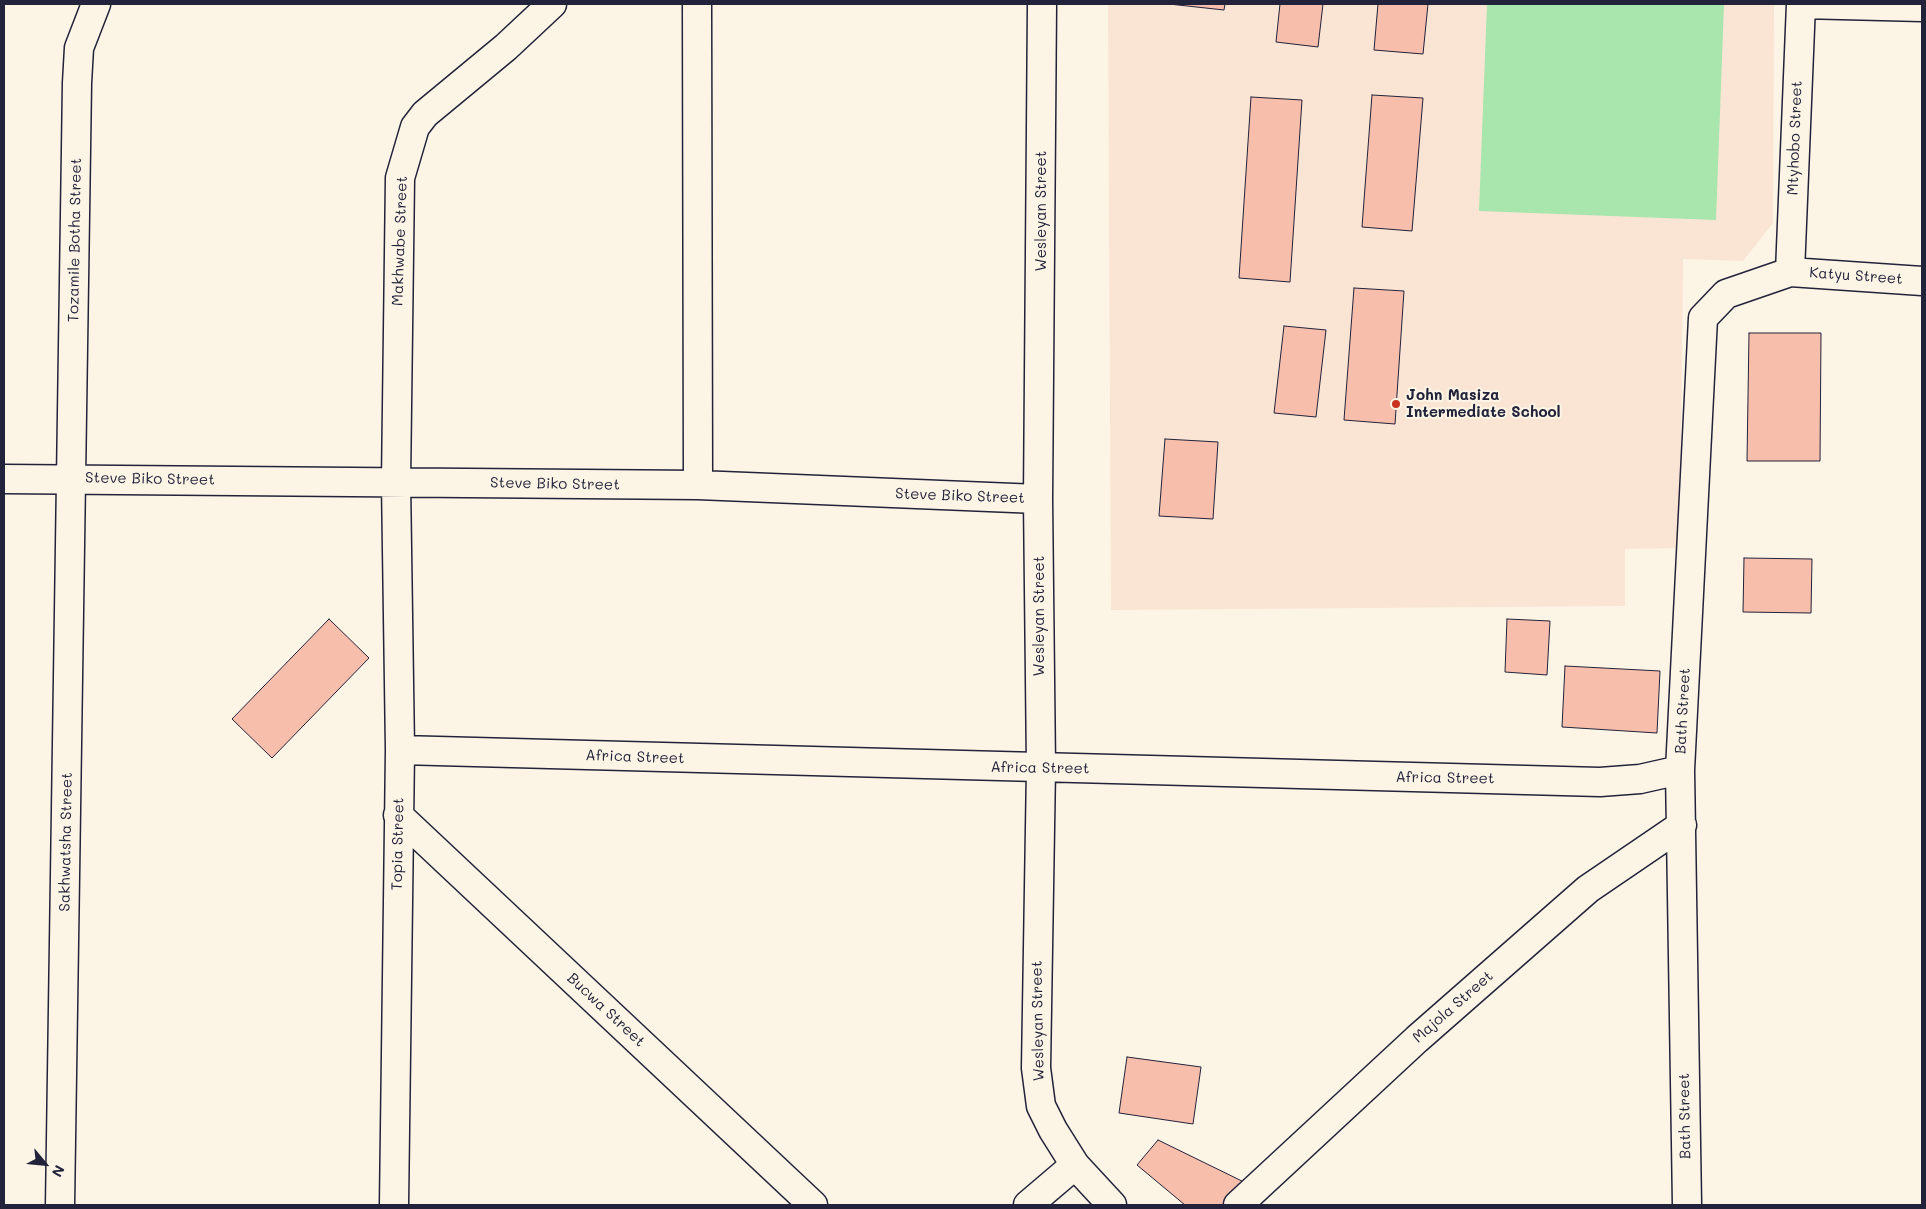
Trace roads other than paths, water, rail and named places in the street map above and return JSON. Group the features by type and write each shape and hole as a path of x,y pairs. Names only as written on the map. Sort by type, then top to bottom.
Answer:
{"street":[{"name":"Tozamile Botha Street","path":"72,479 77,83 80,48 96,4"},
{"name":"Makhwabe Street","path":"396,482 400,178 408,148 415,127 425,114 506,47 552,4"},
{"path":"696,4 698,485"},
{"name":"Wesleyan Street","path":"1042,4 1038,499 1041,768 1036,1068 1041,1106 1052,1130 1075,1164 1112,1205"},
{"path":"1801,4 1922,7"},
{"name":"Mtyhobo Street","path":"1790,272 1801,4"},
{"name":"Katyu Street","path":"1790,272 1922,281"},
{"name":"Bath Street","path":"1687,1205 1680,770 1703,318 1726,294 1790,272"},
{"name":"Steve Biko Street","path":"4,479 698,485 1038,499"},
{"name":"Sakhwatsha Street","path":"60,1205 72,479"},
{"name":"Topia Street","path":"394,1205 400,750 396,482"},
{"name":"Africa Street","path":"400,750 1600,782 1640,779 1680,770"},
{"name":"Bucwa Street","path":"398,815 813,1205"},
{"name":"Majola Street","path":"1238,1205 1417,1039 1588,889 1682,825"},
{"path":"1028,1205 1075,1164"}],"place":[{"name":"John Masiza Intermediate School","path":"1396,404"}]}
